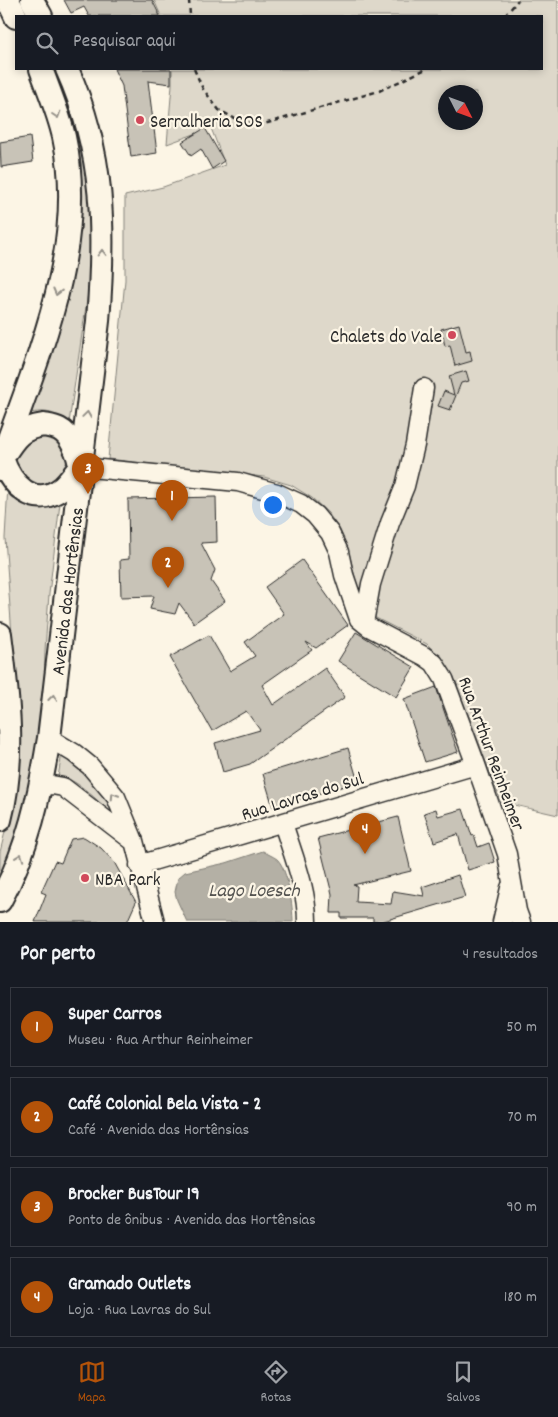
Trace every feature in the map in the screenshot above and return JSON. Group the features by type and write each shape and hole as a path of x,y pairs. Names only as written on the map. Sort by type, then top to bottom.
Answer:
{"main road":[{"path":"8,0 15,15"},
{"path":"32,0 40,15"},
{"path":"1,464 52,313 68,236 68,167 64,137 41,70"},
{"name":"Avenida das Hortênsias","path":"0,901 19,862 41,786 49,738 98,321 102,264 102,228 96,162 87,125 67,70"},
{"path":"44,425 60,430 67,436 79,457 80,467 64,487 46,497 34,496 18,486 1,464 20,432 31,426 44,425"},
{"path":"0,634 4,699 10,736 8,768 0,820"}],"street":[{"path":"364,623 371,584 390,523 408,478 416,445 424,388"},
{"path":"80,467 238,482 277,492 301,504 315,515 330,533 339,552 344,575 359,618 364,623"},
{"name":"Rua Arthur Reinheimer","path":"364,623 424,656 434,664 444,679 507,854 517,911 521,922"},
{"path":"49,738 74,753 90,766 116,797 134,841 156,922"},
{"name":"Rua Lavras do Sul","path":"139,865 476,764"},
{"path":"41,786 63,787 76,795 134,841"},
{"path":"283,823 304,887 307,903 307,922"},
{"path":"502,922 512,880"}],"path":[{"path":"189,0 190,15"},
{"path":"506,15 518,0"},
{"path":"194,70 203,89 219,110 241,122 264,124 371,93 424,70"}],"shaded area":[{"path":"154,0 558,0 558,815 501,802 454,677 441,658 427,644 370,615 362,605 349,553 340,530 328,513 312,498 291,485 264,477 108,459 125,280 125,196 163,187 225,165 211,128 167,144 172,70 543,70 543,15 161,15"},
{"path":"51,70 58,70 89,168 91,272 69,423 59,416 48,412 25,414 69,279"},
{"path":"33,435 53,438 60,443 66,455 65,468 61,475 56,480 43,486 26,483 15,462 15,457 20,448"},
{"path":"8,485 61,495 49,594 44,691 32,794 0,883 0,852 12,804 17,705 5,538"},
{"path":"62,753 72,759 116,806 112,814 80,786 65,778 58,777"}],"water":[{"name":"Lago Loesch","path":"263,851 277,859 284,871 291,899 293,922 187,922 175,892 178,878 185,872 226,863"}],"building":[{"path":"64,0 152,0 160,15 88,15 84,7 71,13"},
{"name":"Serralheria SOS","path":"114,70 171,70 171,84 148,81 157,153 131,157 122,86"},
{"path":"205,128 224,161 212,169 201,149 191,156 182,142"},
{"path":"30,137 33,162 1,167 0,142"},
{"path":"459,324 466,352 470,351 472,361 455,366 450,345 445,346 441,329"},
{"path":"466,371 469,381 461,383 450,410 438,406 444,391 454,395 449,376"},
{"path":"216,497 217,542 201,543 215,570 211,581 225,601 194,623 179,603 175,614 150,609 154,596 121,597 120,560 129,559 128,499"},
{"path":"302,560 348,625 316,648 306,642 312,650 262,685 273,705 325,668 345,697 250,764 223,772 215,743 260,730 246,711 212,731 170,657 209,635 230,671 255,656 245,642 284,614 265,587"},
{"path":"356,632 414,667 396,697 338,661"},
{"path":"436,687 458,752 425,762 404,699"},
{"path":"348,748 358,782 273,807 263,774"},
{"path":"436,809 438,816 463,809 472,836 474,835 478,847 489,843 495,862 468,870 458,834 434,842 424,813"},
{"path":"398,817 411,871 353,885 357,886 356,902 391,904 393,891 424,896 422,887 458,875 465,897 380,922 373,922 373,918 341,918 341,913 331,913 332,894 318,838"},
{"name":"NBA Park","path":"84,837 101,848 114,862 136,902 127,922 35,922 46,894 41,892 55,861 61,863 71,839"}],"place":[{"name":"Serralheria SOS","path":"140,120"},
{"name":"Chalets do Vale","path":"452,335"},
{"name":"Brocker BusTour 19","path":"88,494"},
{"name":"Super Carros","path":"172,521"},
{"name":"Café Colonial Bela Vista - 2","path":"168,588"},
{"name":"Gramado Outlets","path":"365,854"},
{"name":"NBA Park","path":"85,878"}]}
